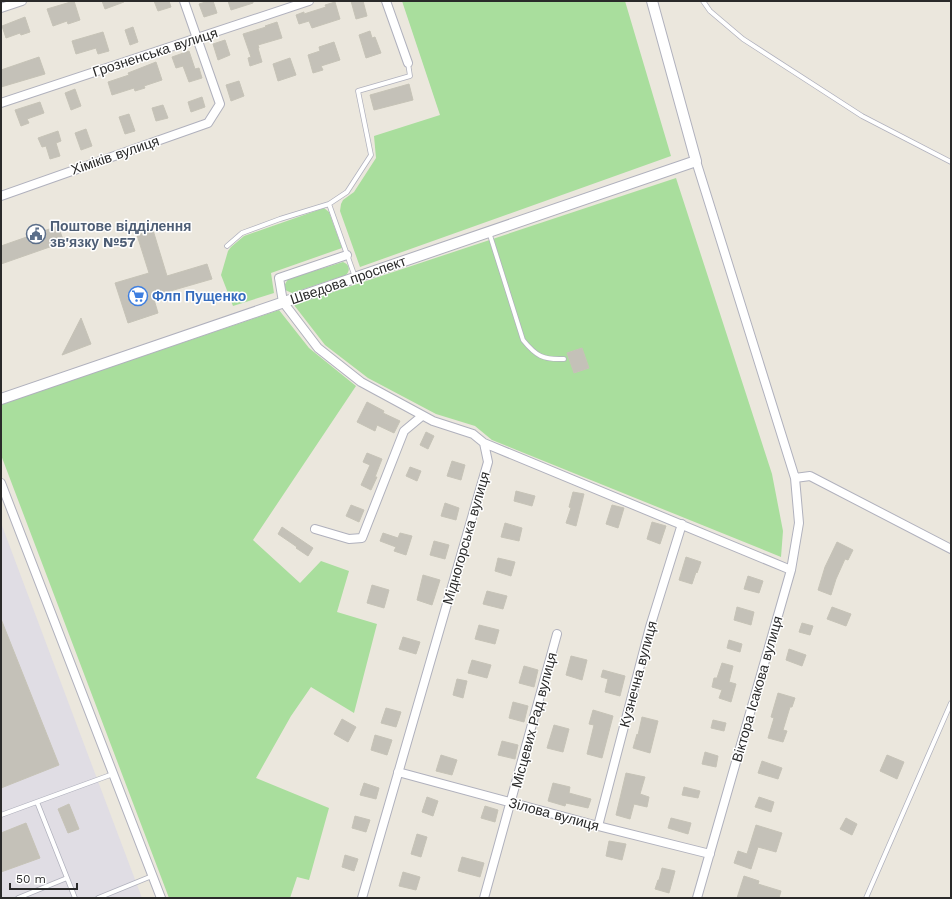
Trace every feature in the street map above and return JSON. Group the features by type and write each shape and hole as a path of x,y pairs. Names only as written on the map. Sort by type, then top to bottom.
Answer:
{"street":[{"path":"1,8 22,1"},
{"path":"184,1 197,38"},
{"name":"Грозненська вулиця","path":"1,104 309,1"},
{"path":"386,1 408,63"},
{"path":"652,1 696,161"},
{"name":"Хіміків вулиця","path":"1,196 208,123 220,104 197,38"},
{"name":"Шведова проспект","path":"1,399 696,161"},
{"name":"Віктора Ісакова вулиця","path":"696,161 795,478 799,523 791,570 697,898"},
{"path":"347,254 279,278 283,302 318,348 361,382 433,421 473,434 484,443 791,570"},
{"path":"314,529 349,539 362,538 404,431 422,416"},
{"name":"Мідногорська вулиця","path":"362,898 488,462 484,443"},
{"path":"795,478 810,476 951,549"},
{"path":"1,483 161,898"},
{"name":"Кузнечна вулиця","path":"598,826 650,627 682,524"},
{"name":"Місцевих Рад вулиця","path":"484,898 557,634"},
{"name":"Зілова вулиця","path":"398,772 598,826 710,854"}],"lane":[{"path":"704,1 710,11 749,43 862,116 951,162"},
{"path":"227,246 242,233 280,219 329,204 347,192 372,155 358,91 410,76 408,63"},
{"path":"329,204 355,277"},
{"path":"489,232 523,340 531,351 538,356 548,359 564,359"},
{"path":"866,898 951,704"},
{"path":"1,815 113,774"},
{"path":"37,802 75,898"},
{"path":"98,898 152,876"},
{"path":"18,898 67,878"}],"shaded area":[{"path":"1,523 96,776 142,898 1,898"}],"green space":[{"path":"402,1 625,1 671,156 360,267 340,211 343,200 354,192 376,158 374,136 440,115"},
{"path":"676,178 772,474 783,531 781,557 492,440 475,426 436,414 368,378 325,345 294,305"},
{"path":"324,208 329,212 342,248 271,273 274,293 233,306 221,275 228,251 231,247 244,236"},
{"path":"343,262 349,267 346,275 292,293 285,290 284,286 288,279"},
{"path":"279,310 309,348 356,386 253,540 300,583 321,561 349,571 337,612 377,624 354,713 311,687 291,716 256,778 329,808 309,880 297,877 290,898 169,898 1,455 1,404"}],"building":[{"path":"74,1 80,20 68,24 67,21 53,26 47,9"},
{"path":"102,1 124,1 124,2 105,9"},
{"path":"154,1 169,1 171,7 158,11"},
{"path":"213,1 217,13 204,17 199,4"},
{"path":"228,1 253,1 253,3 231,10"},
{"path":"351,1 363,1 367,16 356,19"},
{"path":"335,2 340,19 312,28 309,21 299,24 296,15 326,7 325,5"},
{"path":"25,17 30,32 21,35 20,33 6,38 2,26"},
{"path":"277,22 282,38 258,45 262,62 250,66 248,58 251,57 243,34"},
{"path":"133,27 138,42 130,45 125,30"},
{"path":"370,31 372,38 375,37 381,53 366,58 359,35"},
{"path":"103,32 109,51 98,54 96,48 76,54 72,41"},
{"path":"225,40 230,55 218,60 213,44"},
{"path":"334,42 340,60 321,66 323,70 313,73 308,55 320,51 319,47"},
{"path":"189,51 195,69 199,68 202,78 189,82 183,66 176,68 172,57"},
{"path":"39,57 45,74 1,87 1,70"},
{"path":"290,58 296,75 278,81 273,64"},
{"path":"156,62 162,80 144,86 145,88 135,91 134,88 112,95 108,82 129,75 128,73"},
{"path":"239,81 244,96 231,101 226,85"},
{"path":"409,84 413,100 374,110 370,95"},
{"path":"75,89 81,106 71,110 65,93"},
{"path":"202,97 205,107 191,112 188,102"},
{"path":"40,102 44,113 27,119 29,123 21,126 15,110"},
{"path":"163,105 168,118 156,121 152,108"},
{"path":"129,114 135,131 125,134 119,117"},
{"path":"86,129 92,146 81,150 75,133"},
{"path":"58,131 61,141 56,143 60,156 50,159 46,146 42,147 38,138"},
{"path":"58,226 64,242 1,264 1,246"},
{"path":"153,230 167,276 207,264 212,279 153,296 158,313 128,323 115,283 149,273 137,235"},
{"path":"81,318 91,344 62,355"},
{"path":"582,348 589,368 574,373 567,353"},
{"path":"367,402 384,411 383,413 400,421 394,433 377,425 375,431 357,422"},
{"path":"426,432 434,436 428,449 420,445"},
{"path":"367,453 382,459 375,477 377,477 371,490 361,485 370,465 363,462"},
{"path":"452,461 465,465 461,480 447,476"},
{"path":"410,467 421,471 417,481 406,476"},
{"path":"516,491 535,496 532,506 514,501"},
{"path":"573,492 584,494 576,526 566,523 571,508 569,507"},
{"path":"445,503 459,508 456,520 441,516"},
{"path":"351,505 364,510 359,522 346,516"},
{"path":"612,505 624,508 618,528 606,524"},
{"path":"652,522 666,526 660,544 647,539"},
{"path":"505,523 522,528 519,541 501,537"},
{"path":"282,527 313,548 308,556 278,534"},
{"path":"383,533 398,538 400,533 412,536 406,555 394,551 396,547 380,541"},
{"path":"434,541 449,545 445,559 430,555"},
{"path":"837,542 853,550 848,560 845,559 831,595 818,590 825,567"},
{"path":"686,557 701,562 692,584 679,580"},
{"path":"498,558 515,562 511,576 495,571"},
{"path":"423,575 440,580 432,605 417,600"},
{"path":"748,576 763,581 759,593 744,589"},
{"path":"372,585 389,590 384,608 367,603"},
{"path":"487,591 507,596 503,609 483,604"},
{"path":"737,607 754,612 751,625 734,620"},
{"path":"832,607 851,614 846,626 827,619"},
{"path":"1,619 59,765 1,788"},
{"path":"802,623 813,626 810,635 799,632"},
{"path":"479,625 499,630 495,644 475,639"},
{"path":"403,637 420,642 416,654 399,649"},
{"path":"729,640 742,644 740,652 727,648"},
{"path":"789,649 806,655 802,666 786,660"},
{"path":"571,656 587,660 582,680 566,675"},
{"path":"472,660 491,665 487,678 468,673"},
{"path":"722,663 733,666 729,682 736,684 731,702 719,698 722,690 712,687 714,678 717,678"},
{"path":"524,666 538,670 534,687 519,683"},
{"path":"603,670 625,676 620,696 605,692 608,679 601,677"},
{"path":"457,679 467,681 463,698 453,695"},
{"path":"778,693 795,698 792,707 790,707 783,730 787,731 783,742 768,738 774,718 771,717"},
{"path":"513,702 528,706 524,722 509,718"},
{"path":"386,708 401,712 396,727 381,723"},
{"path":"593,710 613,716 602,758 587,754 594,725 589,724"},
{"path":"642,717 658,721 650,753 633,748"},
{"path":"342,719 356,727 348,742 334,734"},
{"path":"713,720 726,723 724,731 711,728"},
{"path":"554,725 569,729 563,752 547,748"},
{"path":"375,735 392,740 387,755 371,750"},
{"path":"502,741 518,745 515,759 498,755"},
{"path":"705,752 718,756 716,767 702,764"},
{"path":"441,755 457,760 452,775 436,771"},
{"path":"887,755 904,762 897,779 880,771"},
{"path":"762,761 782,768 778,779 758,773"},
{"path":"626,773 645,777 640,794 649,797 647,807 634,804 630,819 616,815"},
{"path":"364,783 379,788 376,799 360,795"},
{"path":"553,783 570,787 569,793 591,799 588,808 566,803 565,806 548,801"},
{"path":"684,787 700,791 698,798 682,795"},
{"path":"427,797 438,801 433,816 422,812"},
{"path":"759,797 774,802 771,812 755,807"},
{"path":"69,804 79,829 68,833 58,809"},
{"path":"485,806 498,810 495,822 481,818"},
{"path":"355,816 370,820 366,832 352,828"},
{"path":"671,818 691,823 688,834 668,828"},
{"path":"846,818 857,824 852,835 840,829"},
{"path":"26,823 40,858 1,872 1,833"},
{"path":"756,825 782,833 776,852 758,847 751,869 734,863 738,851 747,854"},
{"path":"417,834 427,837 421,857 411,854"},
{"path":"609,841 626,844 622,860 606,856"},
{"path":"345,855 358,859 354,871 342,867"},
{"path":"462,857 484,863 480,877 458,871"},
{"path":"662,868 675,871 669,893 655,889"},
{"path":"403,872 420,877 416,890 399,886"},
{"path":"744,876 759,881 758,884 781,891 779,898 737,898"}],"place":[{"name":"Поштове відділення зв'язку №57","path":"36,234"},
{"name":"Флп Пущенко","path":"138,296"}]}
